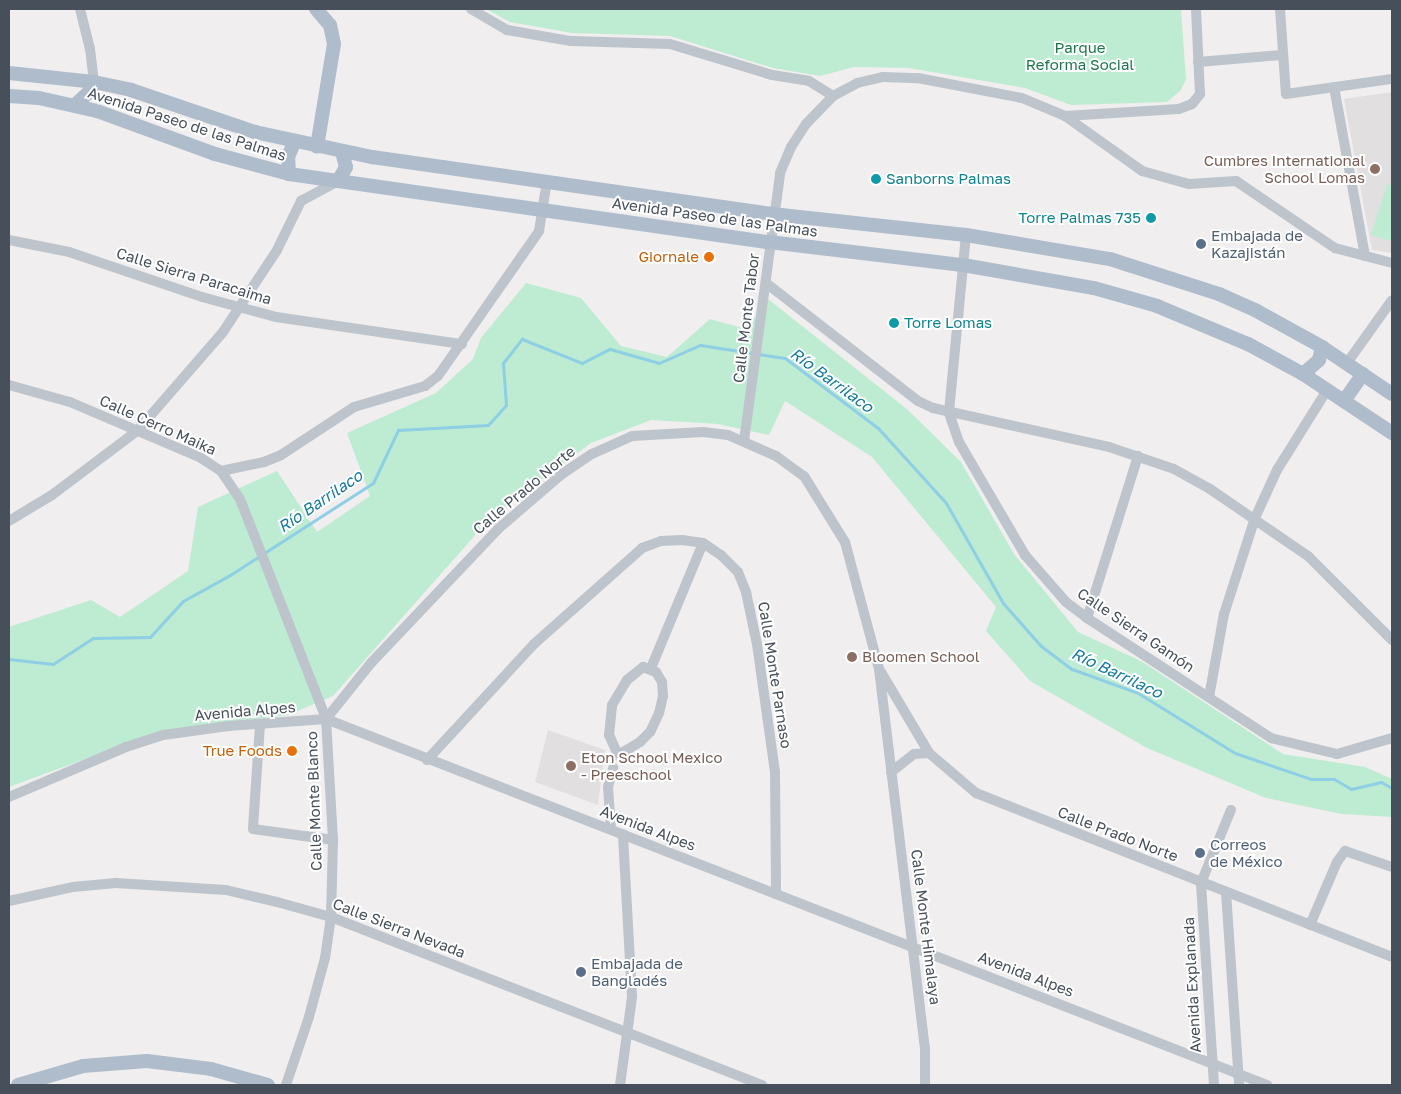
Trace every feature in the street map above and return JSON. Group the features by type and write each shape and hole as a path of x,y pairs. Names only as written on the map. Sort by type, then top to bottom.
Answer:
{"main road":[{"path":"316,9 330,25 334,44 317,147"},
{"name":"Avenida Paseo de las Palmas","path":"9,74 94,82 131,90 294,142 342,152 772,214 966,235 1110,259 1165,275 1255,310 1322,346 1392,394"},
{"path":"75,105 92,89 94,82"},
{"name":"Avenida Paseo de las Palmas","path":"9,96 75,105 215,154 289,174 769,242 963,266 1094,288 1157,306 1216,329 1303,374 1392,433"},
{"path":"289,174 288,157 294,142"},
{"path":"338,181 346,167 342,152"},
{"path":"1303,374 1320,360 1322,346"},
{"path":"1344,401 1362,374"},
{"path":"18,1085 83,1066 147,1061 211,1069 268,1085"}],"street":[{"path":"80,9 90,49 94,82"},
{"path":"471,9 507,30 516,32 571,41 670,44 772,75 809,81 833,96"},
{"path":"1065,116 1180,109 1192,104 1200,94 1196,9"},
{"path":"1280,9 1286,94 1392,79"},
{"path":"1198,62 1282,55"},
{"name":"Calle Monte Tabor","path":"744,441 752,396 766,283 772,214 780,173 791,147 806,124 833,96 844,88 883,77 918,78 1022,98 1065,116"},
{"path":"1334,87 1365,256"},
{"path":"1065,116 1142,171 1189,184 1236,181 1335,248 1392,263"},
{"path":"9,521 52,495 137,431 202,358 240,308 277,250 301,200 338,181"},
{"name":"Calle Cerro Maika","path":"9,385 70,402 201,458 220,471 264,462 281,455 354,407 426,386 438,376 540,231 547,181"},
{"path":"949,413 966,235"},
{"name":"Calle Sierra Paracaima","path":"9,240 69,252 240,308 276,317 462,344"},
{"path":"766,283 918,401 949,413 1051,432 1138,456 1174,469 1255,518 1308,556 1392,640"},
{"path":"1347,363 1392,300"},
{"path":"1209,697 1224,614 1255,518 1277,470 1326,390"},
{"name":"Calle Sierra Gamón","path":"949,413 959,442 1025,554 1066,602 1087,618 1271,738 1302,748 1337,754 1392,738"},
{"name":"Calle Prado Norte","path":"326,719 371,663 498,530 562,474 592,454 632,436 652,432 704,432 728,435 776,456 804,476 831,516 845,542 880,669 891,772"},
{"path":"1087,618 1138,456"},
{"name":"Calle Monte Blanco","path":"220,471 240,499 326,719 333,840 330,917 325,958 309,1017 286,1085"},
{"path":"427,760 534,644 635,553 661,541 703,543 651,668"},
{"name":"Calle Monte Parnaso","path":"703,543 721,555 738,572 746,592 756,635 775,772 776,894"},
{"path":"651,668 662,682 663,696 659,713 650,732 640,742 618,755 609,735 612,705 619,690 636,671 651,668"},
{"name":"Calle Prado Norte","path":"880,669 929,753 976,793 1392,957"},
{"name":"Avenida Alpes","path":"9,797 126,747 163,735 326,719 427,760 611,829 1267,1085"},
{"path":"260,725 253,829 333,840"},
{"path":"891,772 914,754 929,753"},
{"path":"611,829 608,787 613,768"},
{"name":"Calle Monte Himalaya","path":"891,772 925,1048 925,1085"},
{"path":"1201,882 1231,810"},
{"path":"620,1085 629,1035 632,965 623,834"},
{"path":"1310,924 1337,862 1345,851 1392,867"},
{"name":"Avenida Explanada","path":"1201,882 1211,1062 1214,1085"},
{"name":"Calle Sierra Nevada","path":"9,901 73,887 116,883 173,884 226,890 330,917 629,1035 762,1085"},
{"path":"1226,892 1239,1085"}],"shaded area":[{"name":"Cumbres International School Lomas","path":"1392,92 1392,253 1372,250 1344,99"},
{"name":"Eton School Mexico - Preeschool","path":"548,730 605,750 598,805 535,782"}],"green space":[{"name":"Parque Reforma Social","path":"486,9 1181,9 1186,80 1180,91 1167,102 1071,105 1025,88 909,68 854,67 820,76 773,68 670,36 572,33 510,22"},
{"path":"1387,184 1392,185 1392,241 1371,235"},
{"path":"526,283 581,298 621,346 667,357 710,319 746,329 768,299 908,410 961,462 1014,554 1078,632 1141,661 1283,754 1365,767 1392,779 1392,817 1341,814 1266,798 1147,748 1030,681 986,631 996,607 872,457 785,401 769,435 718,424 651,420 591,443 493,515 333,696 288,715 161,731 9,787 9,627 91,600 120,617 188,571 198,507 277,471 317,532 370,496 347,433 436,393 473,359 481,338"}],"waterway":[{"name":"Río Barrilaco","path":"9,659 53,664 93,638 150,637 183,601 230,575 373,483 398,430 488,425 506,405 503,363 522,339 582,363 610,349 659,363 700,345 785,358 878,428 946,503 1003,603 1041,646 1072,669 1138,693 1235,753 1311,779 1334,779 1351,789 1381,782 1392,788"}],"place":[{"name":"Cumbres International School Lomas","path":"1375,169"},
{"name":"Sanborns Palmas","path":"876,179"},
{"name":"Torre Palmas 735","path":"1151,218"},
{"name":"Embajada de Kazajistán","path":"1201,244"},
{"name":"Giornale","path":"709,257"},
{"name":"Torre Lomas","path":"894,323"},
{"name":"Bloomen School","path":"852,657"},
{"name":"True Foods","path":"292,751"},
{"name":"Eton School Mexico - Preeschool","path":"571,766"},
{"name":"Correos de México","path":"1200,853"},
{"name":"Embajada de Bangladés","path":"581,972"}]}
